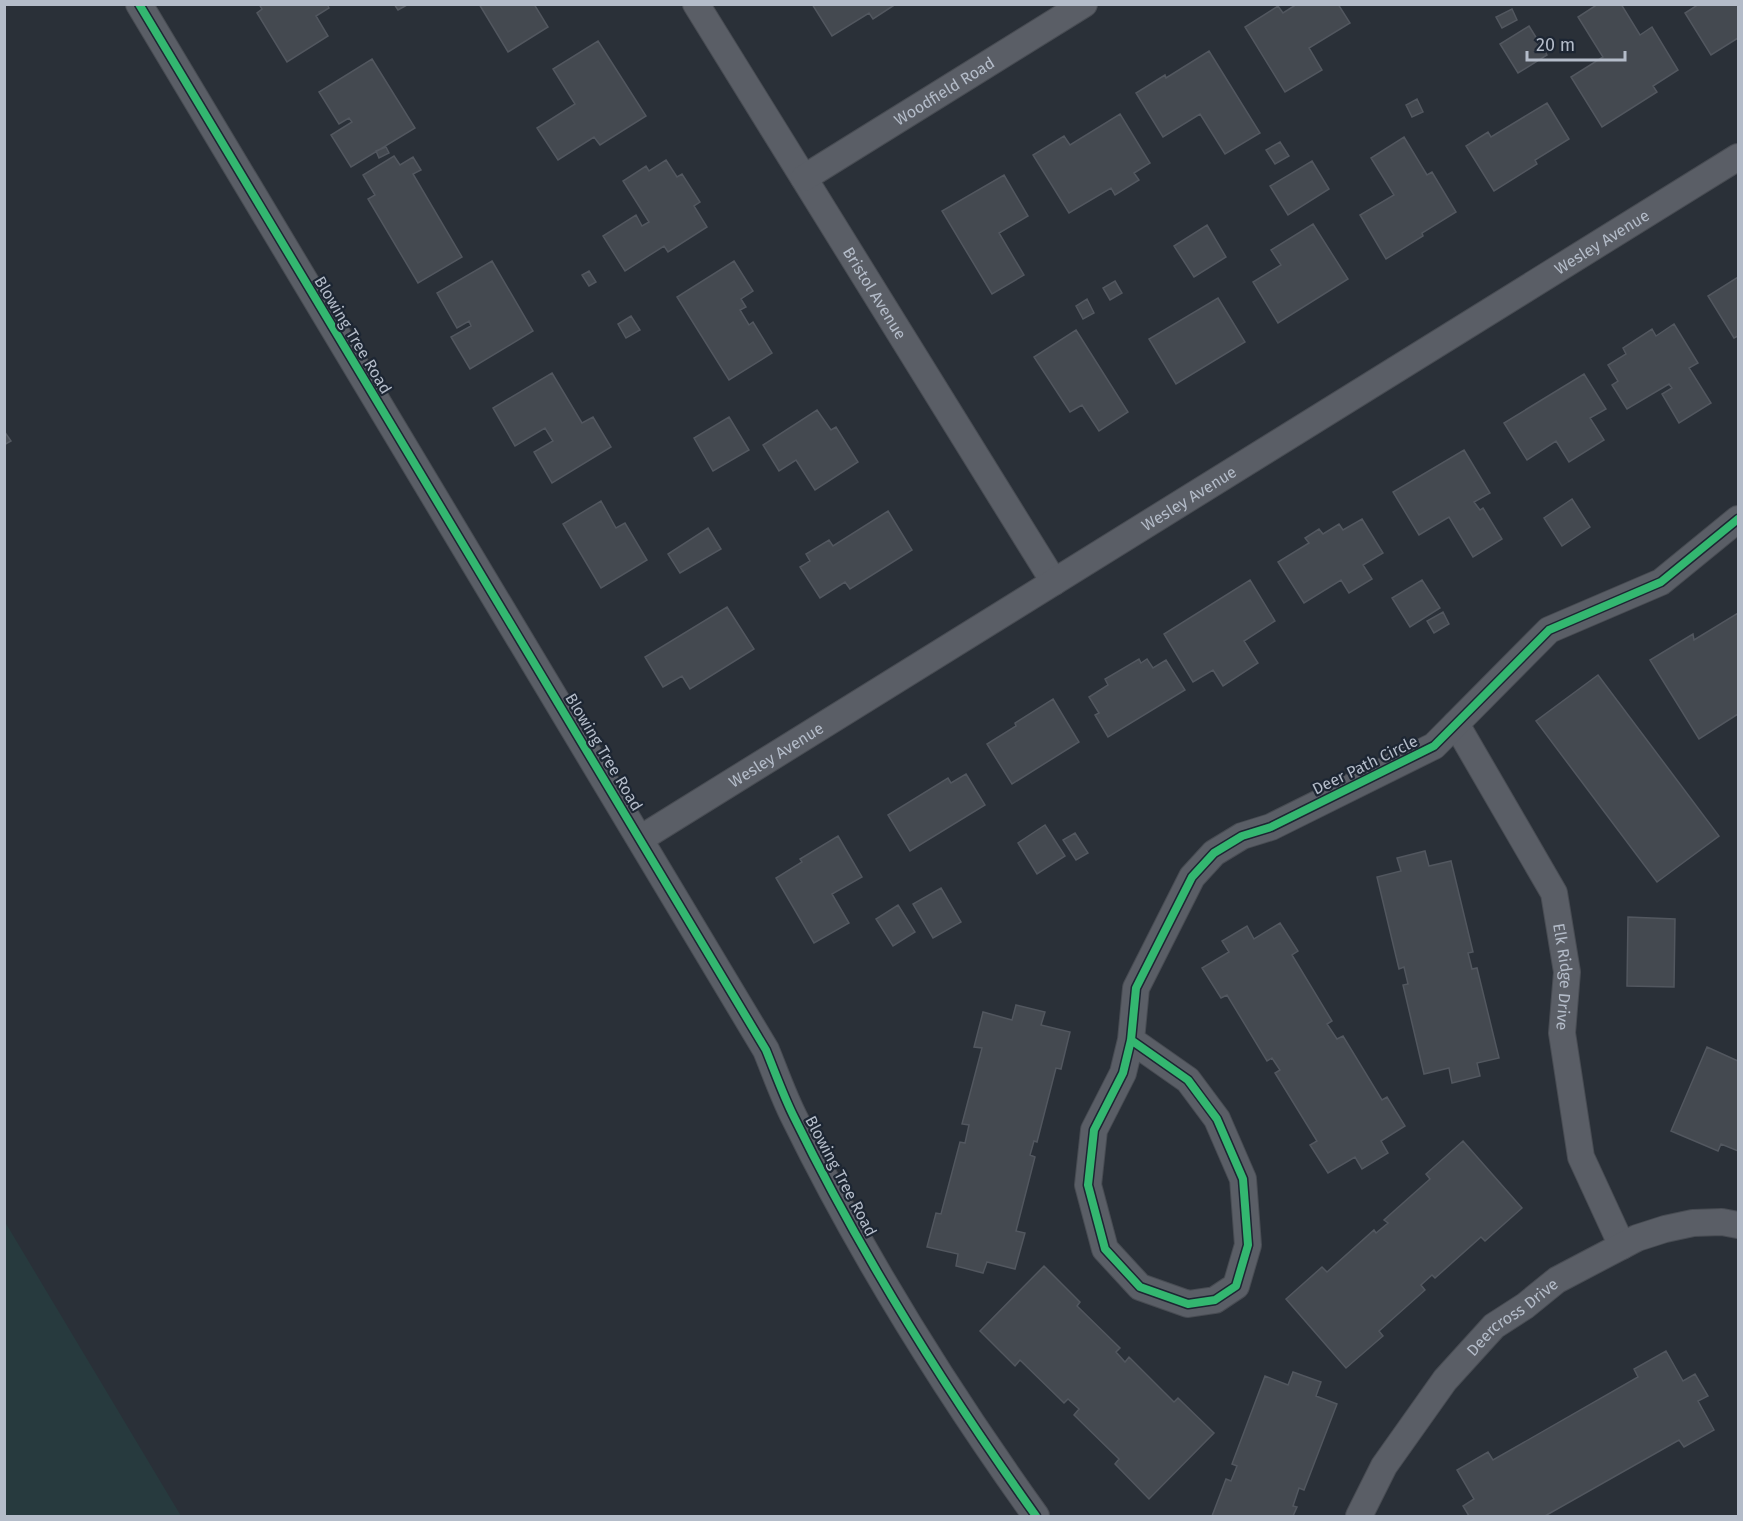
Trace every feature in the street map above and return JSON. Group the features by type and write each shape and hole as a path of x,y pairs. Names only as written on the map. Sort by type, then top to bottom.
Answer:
{"street":[{"name":"Blowing Tree Road","path":"140,4 766,1050 793,1115 838,1202 890,1294 989,1451 1036,1516"},
{"name":"Bristol Avenue","path":"696,4 1054,582"},
{"name":"Woodfield Road","path":"804,178 1084,4"},
{"name":"Wesley Avenue","path":"640,839 1738,157"},
{"name":"Deer Path Circle","path":"1131,1040 1188,1080 1216,1119 1243,1179 1248,1245 1236,1286 1215,1300 1188,1304 1140,1287 1105,1249 1088,1185 1094,1130 1123,1073 1131,1040 1136,988 1192,877 1214,853 1242,836 1271,827 1434,746 1549,630 1661,582 1738,519"},
{"name":"Elk Ridge Drive","path":"1456,724 1554,893 1567,972 1562,1033 1581,1156 1622,1246"},
{"name":"Deercross Drive","path":"1359,1516 1391,1456 1445,1380 1494,1326 1525,1306 1557,1280 1622,1246 1665,1229 1693,1223 1722,1222 1738,1225"}],"green space":[{"path":"5,1222 181,1516 5,1516"}],"building":[{"path":"259,4 327,4 329,8 316,16 328,36 287,62 257,13 262,9"},
{"path":"394,4 407,4 407,5 398,10"},
{"path":"479,4 534,4 548,27 508,52"},
{"path":"812,4 896,4 873,19 869,13 832,36"},
{"path":"1297,4 1338,4 1350,23 1309,48 1322,70 1285,92 1245,27 1278,6 1283,13"},
{"path":"1598,4 1621,4 1640,35 1652,27 1678,70 1653,86 1657,92 1602,127 1571,77 1603,57 1578,17"},
{"path":"1699,4 1738,4 1738,38 1711,55 1685,13"},
{"path":"1512,9 1517,20 1502,28 1496,17"},
{"path":"1529,26 1547,55 1518,73 1500,44"},
{"path":"598,41 646,116 600,145 594,137 558,160 537,128 575,104 553,69"},
{"path":"1209,51 1260,133 1225,154 1200,114 1163,137 1136,93 1165,75 1166,78"},
{"path":"372,59 415,128 351,167 331,135 352,122 349,118 339,124 319,92"},
{"path":"1417,99 1423,112 1412,117 1406,105"},
{"path":"1547,103 1569,139 1535,160 1537,164 1494,191 1466,146 1488,132 1491,137"},
{"path":"1120,114 1150,163 1134,173 1139,180 1115,195 1111,188 1069,213 1033,155 1064,136 1070,145"},
{"path":"1404,137 1427,175 1432,172 1456,212 1386,259 1360,215 1394,195 1371,158"},
{"path":"1280,142 1289,156 1275,164 1266,150"},
{"path":"386,147 389,153 379,158 376,151"},
{"path":"394,156 400,165 413,157 421,170 413,174 462,257 418,283 368,199 375,195 363,175"},
{"path":"666,160 677,177 682,174 700,202 694,206 707,227 668,252 664,246 625,271 603,236 636,215 642,226 649,222 623,181 646,166 649,171"},
{"path":"1312,161 1329,189 1288,215 1270,186"},
{"path":"1004,175 1028,216 999,233 1024,275 992,294 942,211"},
{"path":"1313,224 1348,279 1278,323 1253,282 1281,265 1271,250"},
{"path":"1207,225 1226,257 1194,277 1174,246"},
{"path":"492,261 533,331 470,369 451,337 471,326 469,321 457,328 437,293"},
{"path":"734,261 753,291 741,299 746,307 740,310 749,325 753,322 772,353 729,380 677,297"},
{"path":"589,271 596,282 589,286 582,275"},
{"path":"1738,277 1738,336 1734,338 1708,296"},
{"path":"1115,281 1122,293 1110,300 1103,288"},
{"path":"1218,298 1245,342 1176,384 1149,339"},
{"path":"1087,299 1094,313 1083,319 1076,306"},
{"path":"631,316 640,330 626,338 618,324"},
{"path":"1674,324 1698,363 1689,368 1711,403 1679,423 1662,394 1672,388 1669,384 1627,409 1612,385 1618,381 1608,365 1626,354 1623,348 1652,329 1656,336"},
{"path":"1076,330 1128,412 1099,431 1082,405 1070,412 1034,357"},
{"path":"552,373 582,423 593,417 611,447 552,483 534,452 553,441 545,428 515,446 493,408"},
{"path":"1584,374 1606,409 1590,418 1604,440 1569,462 1556,441 1527,460 1504,423"},
{"path":"817,410 831,430 836,427 858,462 815,490 796,460 779,471 763,445"},
{"path":"729,417 749,450 713,471 694,438"},
{"path":"4,431 11,441 4,445"},
{"path":"1464,450 1490,493 1474,502 1480,510 1483,508 1502,539 1473,557 1449,517 1419,535 1393,492"},
{"path":"1572,499 1590,527 1562,546 1544,518"},
{"path":"601,501 616,528 625,523 647,560 601,588 563,524"},
{"path":"888,511 912,550 850,589 845,582 820,598 800,567 810,561 806,554 829,540 833,546"},
{"path":"1362,519 1383,553 1363,565 1372,579 1349,593 1341,580 1304,603 1278,562 1309,543 1305,538 1319,529 1323,534 1339,524 1343,530"},
{"path":"708,528 721,549 680,573 668,554"},
{"path":"1250,580 1275,621 1244,641 1258,663 1223,686 1213,670 1193,682 1164,634"},
{"path":"1422,580 1440,608 1410,627 1392,598"},
{"path":"727,607 754,649 690,689 682,676 663,687 645,657"},
{"path":"1443,612 1449,624 1434,633 1427,621"},
{"path":"1738,613 1738,714 1699,739 1650,660 1693,634 1694,640"},
{"path":"1139,659 1141,663 1147,659 1153,668 1166,660 1185,690 1108,737 1095,715 1099,713 1089,697 1108,685 1105,679"},
{"path":"1598,675 1719,836 1657,882 1536,721"},
{"path":"1053,699 1079,742 1012,784 987,744"},
{"path":"966,774 985,805 910,851 888,815 948,778 951,783"},
{"path":"1045,825 1065,856 1037,874 1018,843"},
{"path":"1075,833 1088,853 1076,860 1063,840"},
{"path":"838,836 862,877 832,894 849,923 814,943 776,878 802,862 800,859"},
{"path":"1425,851 1429,866 1451,861 1473,952 1468,953 1472,969 1477,968 1499,1058 1477,1063 1480,1076 1452,1083 1449,1068 1424,1074 1403,985 1408,984 1404,967 1399,969 1377,877 1401,871 1397,858"},
{"path":"941,888 961,922 933,938 913,904"},
{"path":"898,905 915,932 893,946 876,919"},
{"path":"1628,917 1675,919 1674,987 1627,986"},
{"path":"1280,923 1298,951 1292,955 1332,1021 1327,1024 1337,1039 1343,1036 1382,1100 1387,1097 1405,1126 1381,1141 1388,1153 1362,1169 1355,1157 1328,1173 1310,1145 1317,1141 1275,1073 1280,1070 1272,1058 1267,1061 1227,995 1221,998 1202,968 1229,952 1222,941 1247,926 1254,939"},
{"path":"1016,1005 1045,1012 1041,1025 1070,1032 1061,1069 1056,1068 1037,1142 1034,1141 1030,1155 1035,1157 1016,1231 1025,1233 1015,1269 987,1262 983,1273 956,1266 958,1254 927,1247 936,1213 941,1214 960,1142 965,1143 969,1125 962,1124 982,1048 974,1047 983,1012 1012,1020"},
{"path":"1707,1047 1738,1061 1738,1151 1721,1144 1718,1151 1671,1131"},
{"path":"1463,1141 1522,1208 1485,1241 1481,1237 1435,1278 1432,1275 1421,1285 1425,1290 1379,1331 1383,1336 1346,1368 1286,1299 1322,1267 1327,1272 1374,1230 1376,1233 1388,1223 1384,1220 1430,1179 1426,1174"},
{"path":"1044,1266 1080,1302 1077,1306 1120,1348 1116,1352 1125,1362 1129,1357 1174,1402 1178,1398 1214,1433 1149,1499 1115,1464 1119,1459 1074,1415 1079,1409 1068,1399 1064,1403 1020,1360 1015,1366 980,1331"},
{"path":"1666,1351 1683,1381 1695,1374 1708,1396 1698,1401 1714,1430 1684,1447 1679,1440 1545,1516 1469,1516 1463,1506 1474,1499 1457,1470 1488,1452 1493,1460 1638,1377 1634,1369"},
{"path":"1293,1372 1321,1382 1316,1396 1337,1404 1304,1490 1299,1488 1293,1506 1297,1507 1293,1516 1212,1516 1226,1479 1231,1481 1237,1466 1232,1464 1265,1376 1288,1385"}],"cycle path":[{"path":"139,4 766,1050 794,1117 820,1169 877,1271 938,1371 1036,1516"},
{"path":"1131,1040 1188,1080 1217,1119 1243,1179 1248,1245 1236,1286 1215,1300 1188,1304 1140,1287 1105,1249 1088,1185 1094,1130 1123,1073 1131,1040 1136,988 1192,877 1214,853 1242,836 1271,827 1434,746 1549,630 1661,582 1738,519"}]}
